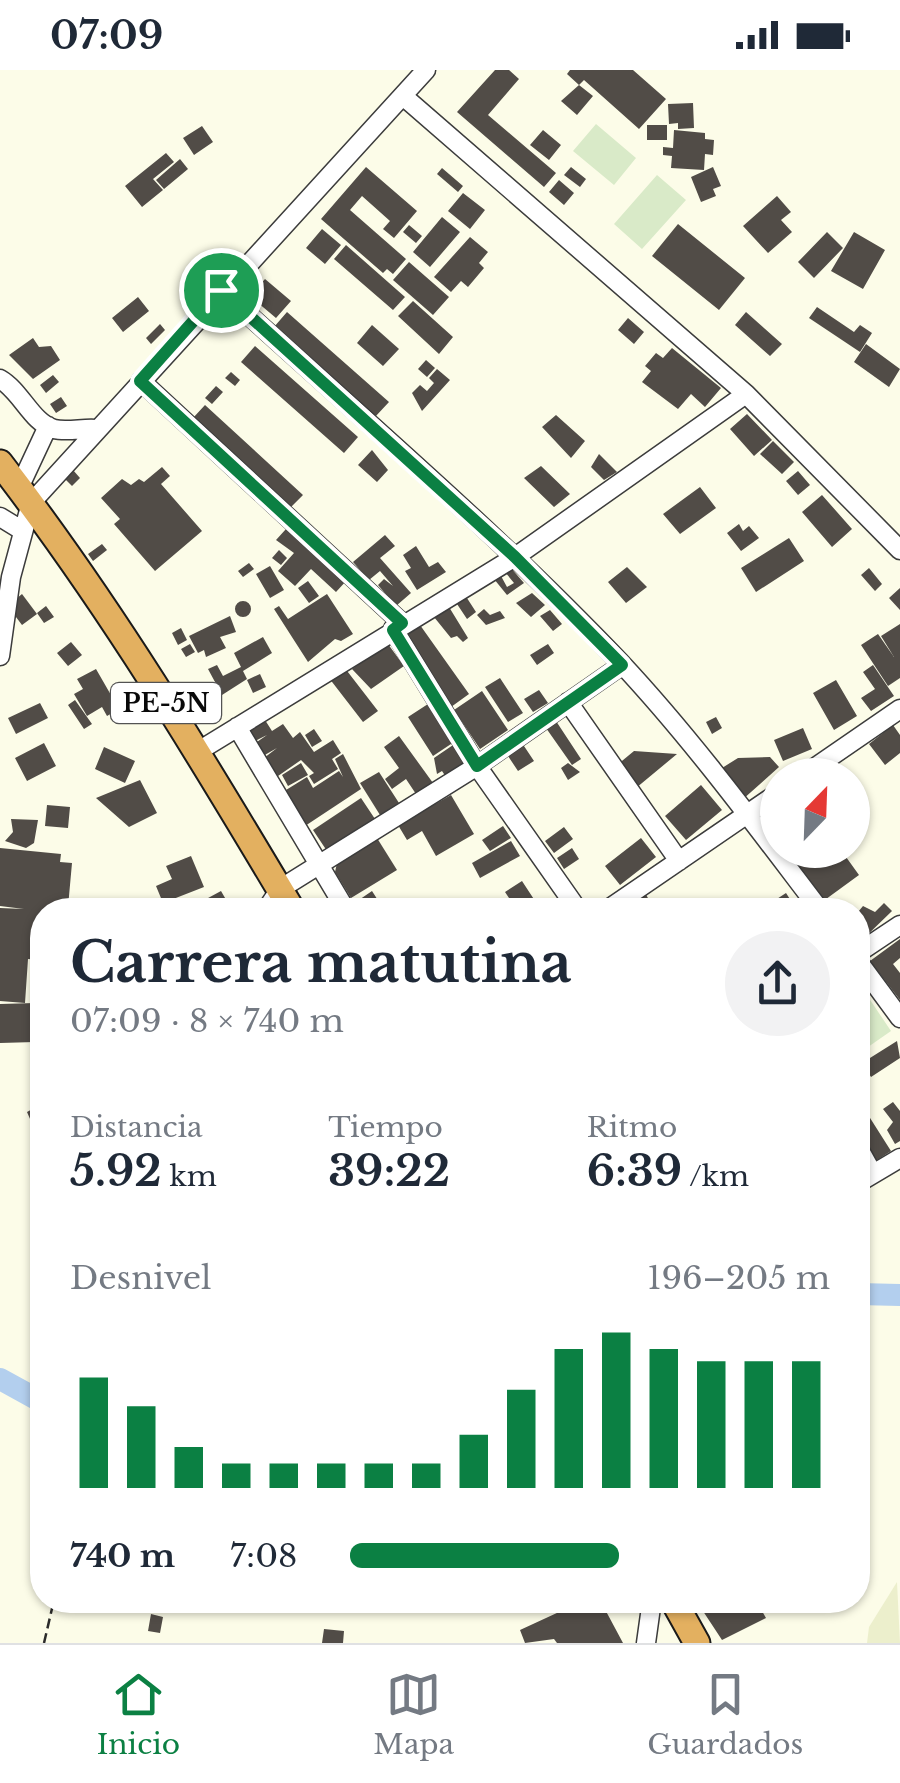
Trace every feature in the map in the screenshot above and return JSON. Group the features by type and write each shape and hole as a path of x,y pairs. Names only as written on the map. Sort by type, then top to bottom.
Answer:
{"highway":[{"name":"PE-5N","path":"0,463 56,534 198,752 276,898"},
{"path":"670,1613 692,1640"}],"street":[{"path":"25,495 95,429 426,70"},
{"path":"403,96 746,394 900,550"},
{"path":"221,290 515,557 622,665 747,814 811,898"},
{"path":"0,380 16,388 48,426 95,429"},
{"path":"140,381 398,626 477,766 570,898"},
{"path":"198,752 515,557 746,394"},
{"path":"0,656 23,531 25,495 48,426"},
{"path":"0,517 23,531"},
{"path":"284,898 319,865 477,766 622,665"},
{"path":"568,702 678,861"},
{"path":"829,758 900,709"},
{"path":"238,727 339,898"},
{"path":"624,898 760,805"},
{"path":"870,948 900,925"},
{"path":"870,974 900,1018"},
{"path":"870,1175 900,1158"},
{"path":"646,1643 660,1613"}],"path":[{"path":"44,1643 51,1613"}],"green space":[{"path":"596,124 636,158 614,185 573,151"},
{"path":"657,175 686,200 642,249 614,224"},
{"path":"870,1000 891,1031 870,1046"},
{"path":"897,1582 900,1643 867,1643 869,1627"}],"building":[{"path":"495,70 509,70 519,79 488,115 556,173 544,187 457,112"},
{"path":"570,70 633,70 666,99 639,129 584,80 579,85 567,74"},
{"path":"579,85 593,96 577,115 561,101"},
{"path":"693,103 694,128 678,129 678,123 669,124 668,104"},
{"path":"647,125 667,125 667,140 647,140"},
{"path":"202,126 213,142 194,155 183,138"},
{"path":"543,130 561,145 549,160 530,145"},
{"path":"674,130 705,133 705,139 714,140 713,155 705,154 704,170 671,168 672,156 663,155 663,147 673,148"},
{"path":"166,153 174,162 153,179 163,190 142,207 125,186"},
{"path":"180,159 188,169 164,189 156,180"},
{"path":"366,167 417,211 394,238 383,229 390,221 362,196 350,210 406,259 393,274 387,269 383,273 321,219"},
{"path":"571,167 586,179 580,187 564,175"},
{"path":"713,167 721,186 713,189 716,196 701,202 691,177"},
{"path":"442,168 463,186 458,192 437,174"},
{"path":"559,180 574,193 564,205 549,192"},
{"path":"463,193 485,210 470,229 448,211"},
{"path":"777,196 791,212 781,220 792,232 768,253 743,226"},
{"path":"442,217 460,232 430,267 413,252"},
{"path":"678,224 745,278 719,310 652,256"},
{"path":"409,225 422,236 416,243 403,232"},
{"path":"322,229 341,245 325,264 306,248"},
{"path":"827,232 843,248 814,278 798,262"},
{"path":"854,232 885,250 863,289 831,271"},
{"path":"470,237 488,252 479,263 484,268 468,287 461,281 451,292 434,277"},
{"path":"346,245 405,297 393,310 334,259"},
{"path":"409,262 449,297 433,315 393,280"},
{"path":"265,279 291,301 276,318 250,296"},
{"path":"138,297 149,311 123,332 112,318"},
{"path":"413,301 453,337 439,354 398,316"},
{"path":"817,307 854,332 860,325 872,333 860,352 809,318"},
{"path":"287,312 389,402 375,417 274,327"},
{"path":"746,312 782,344 770,356 735,325"},
{"path":"628,318 644,332 634,344 618,330"},
{"path":"160,324 165,330 151,344 146,338"},
{"path":"372,325 399,349 383,366 357,343"},
{"path":"33,338 39,347 51,346 60,360 33,379 9,355"},
{"path":"866,344 900,369 889,387 854,362"},
{"path":"255,346 358,437 344,453 241,362"},
{"path":"672,348 721,388 705,407 691,394 678,409 642,382 651,371 645,366 656,353 663,358"},
{"path":"426,360 435,368 427,377 418,369"},
{"path":"437,369 450,380 422,411 412,393 420,385 427,391 434,383 429,378"},
{"path":"231,372 240,380 235,386 225,378"},
{"path":"53,375 59,382 46,393 40,385"},
{"path":"216,386 223,392 212,404 205,398"},
{"path":"61,397 67,406 56,413 50,404"},
{"path":"205,405 303,495 291,507 193,418"},
{"path":"747,414 772,440 754,456 730,429"},
{"path":"556,415 585,441 571,458 542,427"},
{"path":"773,441 794,462 782,474 760,454"},
{"path":"372,450 388,470 377,482 358,465"},
{"path":"599,454 617,472 604,480 591,467"},
{"path":"541,466 570,494 554,507 524,478"},
{"path":"162,467 170,476 161,484 202,531 155,571 114,524 120,519 101,498 122,479 131,485 139,479 144,482"},
{"path":"73,470 80,478 72,486 64,478"},
{"path":"798,471 810,485 798,495 786,481"},
{"path":"700,487 716,508 680,534 663,514"},
{"path":"822,495 852,529 832,547 802,512"},
{"path":"739,524 743,531 749,526 759,538 741,551 727,533"},
{"path":"286,529 347,580 336,592 311,569 295,586 278,571 294,553 276,540"},
{"path":"385,535 395,546 380,558 411,593 396,606 378,585 384,579 393,586 380,571 369,580 353,562"},
{"path":"789,538 804,561 756,592 741,568"},
{"path":"102,544 107,550 93,561 88,554"},
{"path":"416,546 429,567 438,562 446,572 417,590 405,571 411,568 403,555"},
{"path":"279,550 287,558 281,565 272,558"},
{"path":"249,563 254,569 243,577 238,571"},
{"path":"270,566 284,590 270,598 256,574"},
{"path":"627,567 647,587 626,603 608,582"},
{"path":"511,568 524,583 507,595 494,579 501,576 507,587 514,583 505,572"},
{"path":"869,568 882,584 875,591 861,575"},
{"path":"308,581 319,596 309,603 298,588"},
{"path":"900,588 900,610 889,598"},
{"path":"532,593 545,605 531,617 516,603"},
{"path":"22,594 37,614 22,625 13,613 16,599"},
{"path":"327,594 353,634 341,641 335,639 308,662 274,609 279,606 288,619"},
{"path":"465,595 476,612 467,619 455,601"},
{"path":"243,601 251,609 243,617 235,609"},
{"path":"46,606 54,617 44,623 37,613"},
{"path":"449,607 468,638 463,642 457,636 451,638 434,617"},
{"path":"484,609 490,615 500,611 505,618 486,625 477,615"},
{"path":"550,610 562,624 553,631 540,616"},
{"path":"230,616 236,632 220,637 226,648 206,657 204,650 198,653 189,636"},
{"path":"900,624 900,678 888,686 861,645 878,634 894,657 881,636"},
{"path":"420,625 469,694 451,707 402,638"},
{"path":"181,628 187,640 178,645 172,633"},
{"path":"263,637 272,653 243,671 247,679 222,695 208,669 217,665 223,676 241,667 234,653"},
{"path":"71,642 82,655 68,666 57,653"},
{"path":"190,644 195,652 186,657 181,649"},
{"path":"388,644 404,666 371,689 352,669"},
{"path":"548,644 554,653 537,665 530,655"},
{"path":"873,665 894,696 871,711 861,698 875,689 863,672"},
{"path":"344,667 378,711 363,722 329,678"},
{"path":"96,669 119,709 107,716 102,707 87,716 74,694 83,689 77,679"},
{"path":"260,674 266,687 253,693 247,680"},
{"path":"500,678 523,713 508,722 485,687"},
{"path":"836,680 857,716 834,730 813,693"},
{"path":"539,690 548,703 533,712 524,699"},
{"path":"482,691 508,730 480,749 454,710"},
{"path":"75,700 92,724 84,729 68,705"},
{"path":"40,703 48,718 16,734 8,718"},
{"path":"428,704 454,742 433,756 408,717"},
{"path":"716,717 722,728 712,734 706,722"},
{"path":"265,720 272,731 283,724 293,738 300,732 314,752 333,740 341,753 332,759 338,769 314,784 309,776 314,773 301,760 278,776 264,758 277,748 263,756 254,744 267,735 255,741 248,729"},
{"path":"556,721 581,759 572,765 546,728"},
{"path":"893,725 900,735 900,753 885,765 869,744"},
{"path":"803,728 812,749 782,758 774,740"},
{"path":"314,729 322,741 312,747 305,735"},
{"path":"399,736 433,783 416,794 406,779 392,789 385,779 399,768 384,747"},
{"path":"44,743 56,766 27,781 15,758"},
{"path":"456,743 469,762 446,777 442,771 437,774 434,758"},
{"path":"522,743 534,761 518,771 506,753"},
{"path":"104,747 135,761 125,783 95,769"},
{"path":"634,751 677,754 630,793 611,770"},
{"path":"343,754 361,789 305,826 286,790 307,777 313,788 339,771 343,777 335,759"},
{"path":"770,757 771,758 760,758 760,784 742,800 726,782 722,768 738,758"},
{"path":"301,763 308,775 288,786 282,775"},
{"path":"568,763 580,772 568,780 561,768"},
{"path":"379,772 399,803 380,815 360,783"},
{"path":"140,780 157,813 129,827 96,798"},
{"path":"701,785 722,810 686,840 665,816"},
{"path":"451,795 474,834 436,856 422,831 407,840 398,825"},
{"path":"361,798 375,819 327,851 313,830"},
{"path":"47,805 70,807 68,828 45,826"},
{"path":"11,819 38,820 34,843 26,848 5,841 13,832"},
{"path":"503,826 511,838 490,851 482,840"},
{"path":"564,827 573,839 554,853 545,841"},
{"path":"377,838 397,870 351,898 335,872 337,863"},
{"path":"641,838 656,857 620,885 605,866"},
{"path":"511,841 520,856 480,878 472,863"},
{"path":"0,848 61,854 60,862 72,863 69,898 30,898 25,1003 0,1001 0,908 24,909 0,906"},
{"path":"572,848 579,859 564,869 557,858"},
{"path":"191,856 204,887 176,898 161,898 156,886 172,879 166,866"},
{"path":"797,868 854,868 859,875 827,898 819,898"},
{"path":"522,881 533,898 509,898 505,892"},
{"path":"884,903 892,911 870,932 870,910 875,912"},
{"path":"900,939 900,958 893,964 900,973 900,1000 870,961"},
{"path":"30,1003 30,1042 0,1043 0,1004"},
{"path":"897,1041 900,1058 871,1077 870,1058"},
{"path":"893,1102 900,1111 900,1141 895,1144 887,1130 893,1122 883,1109"},
{"path":"870,1118 891,1151 874,1162 870,1157"},
{"path":"557,1613 607,1613 623,1643 557,1643 554,1639 525,1643 520,1630"},
{"path":"704,1613 763,1613 766,1618 722,1640"},
{"path":"151,1614 163,1617 160,1633 148,1631"},
{"path":"324,1629 344,1631 343,1643 322,1643"}],"waterway":[{"path":"870,1294 900,1295"},
{"path":"0,1379 30,1395"}],"route":[{"path":"221,290 515,557 622,665 477,766 393,630 402,623 140,381 221,290"}]}
